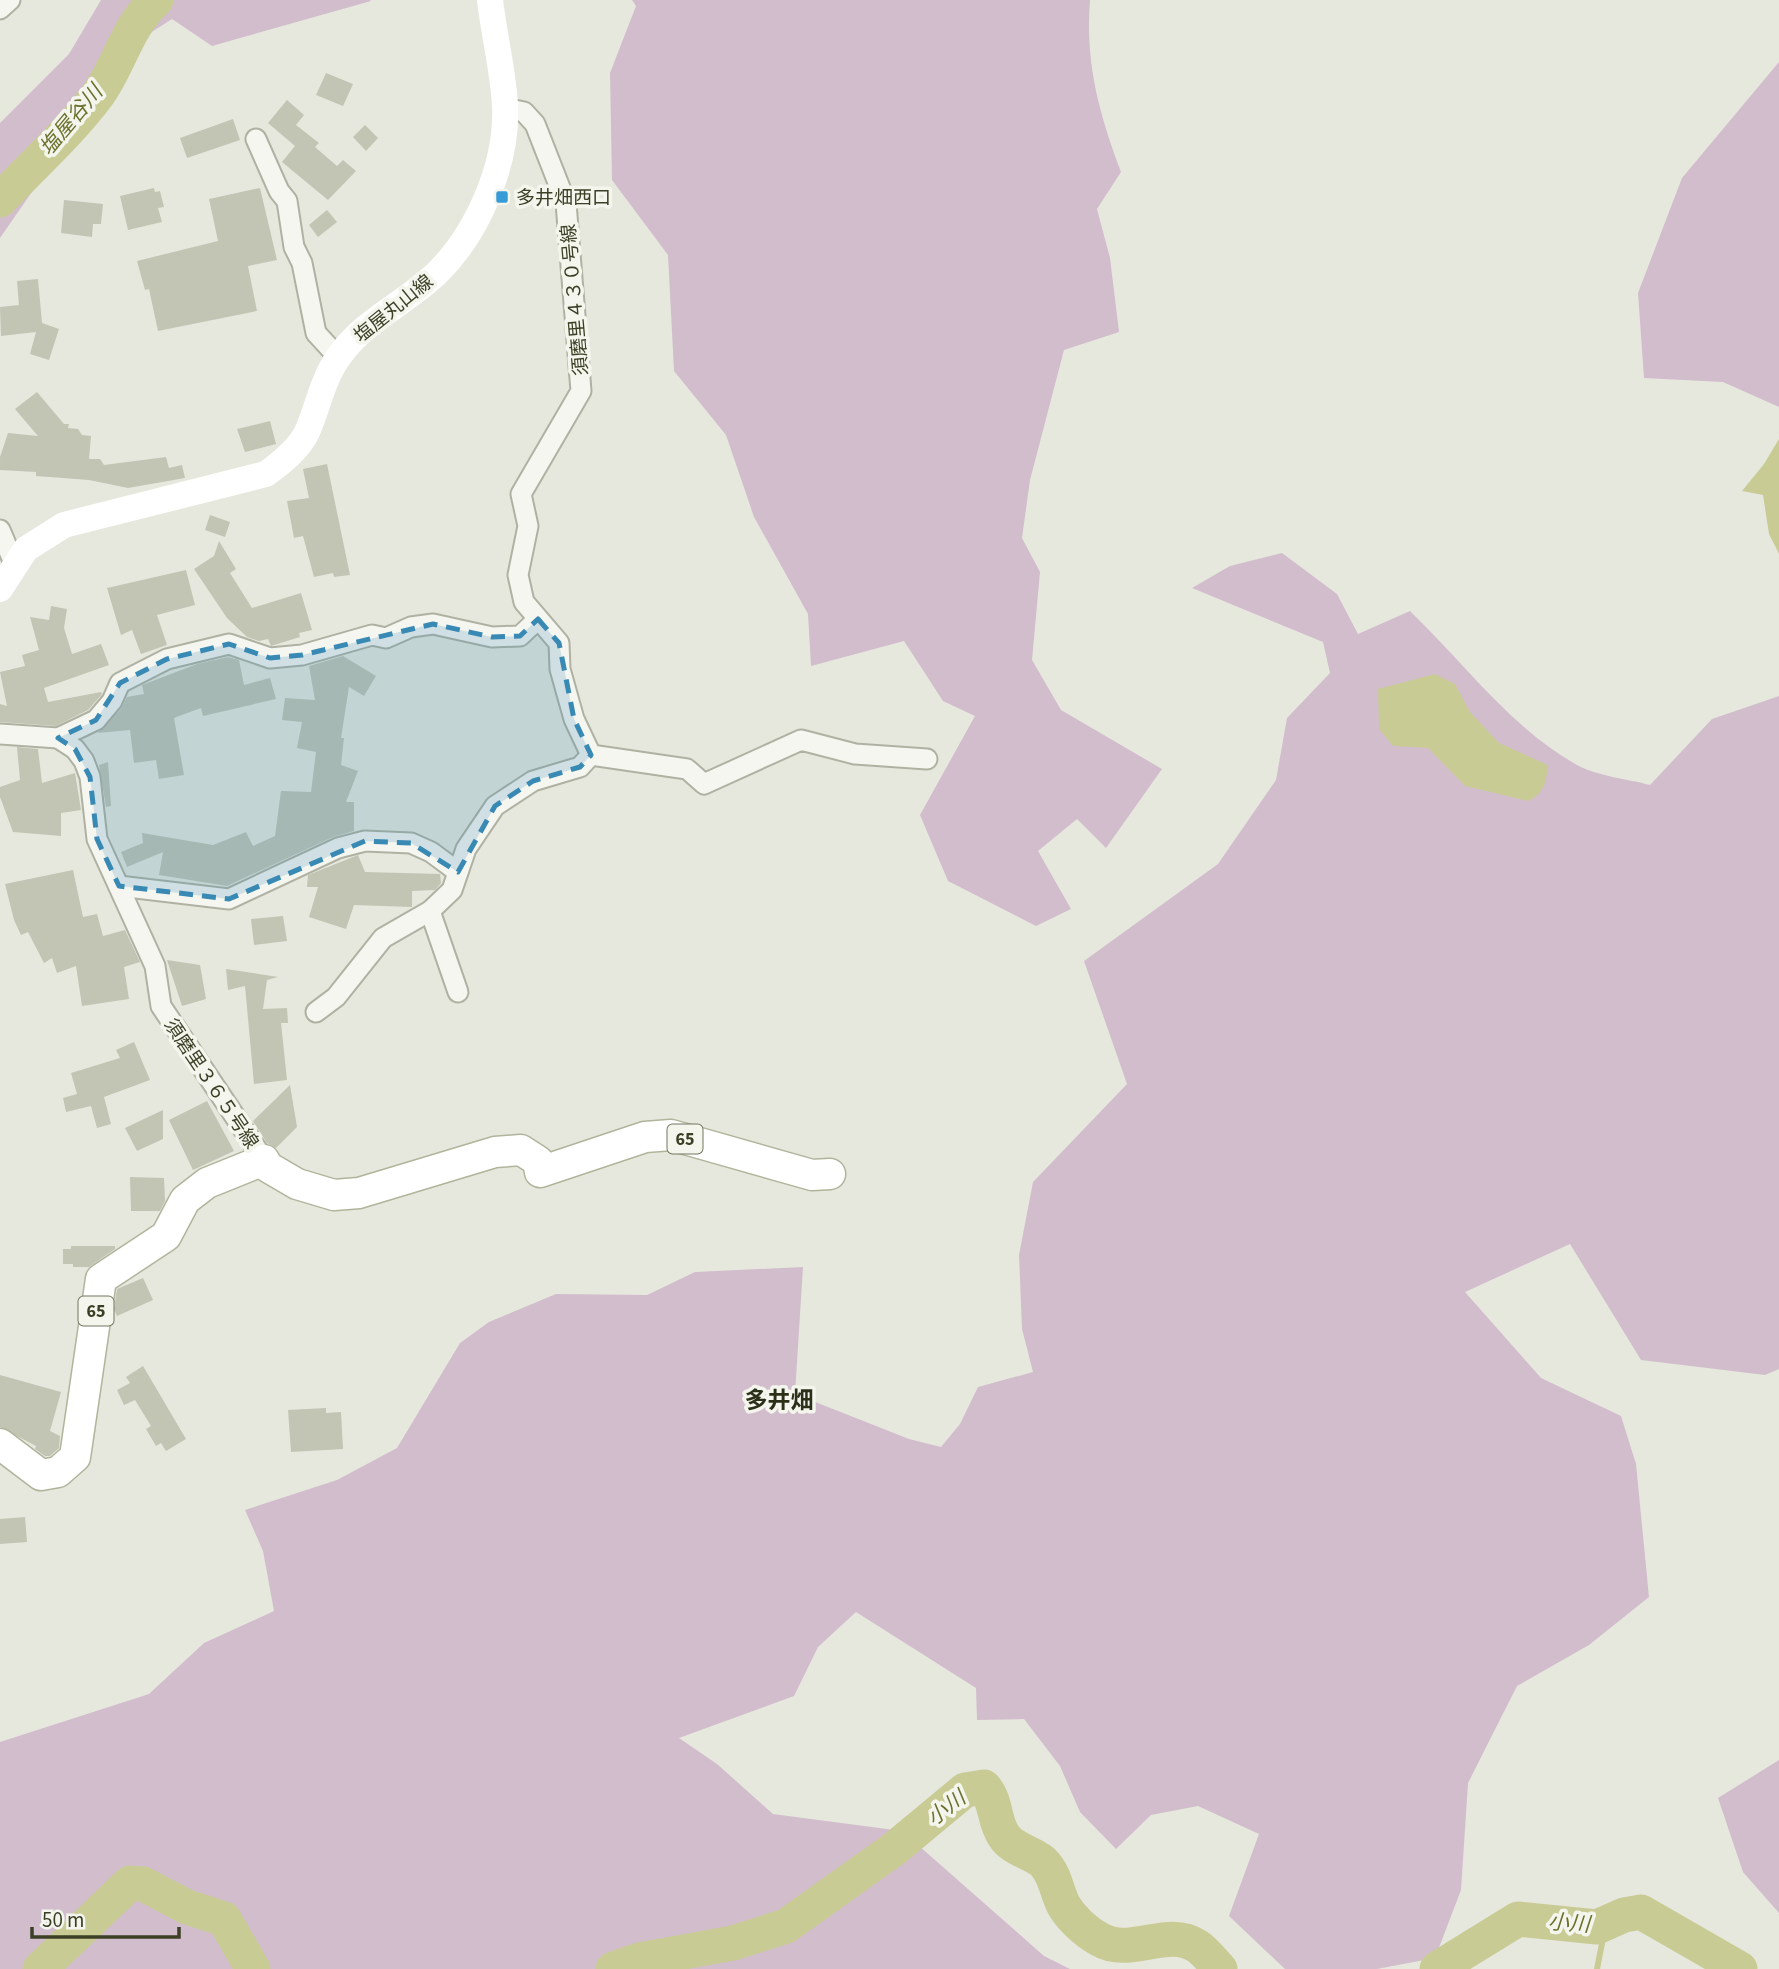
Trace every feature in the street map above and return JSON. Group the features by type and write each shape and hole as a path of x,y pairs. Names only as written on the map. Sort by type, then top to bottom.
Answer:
{"main road":[{"name":"65","path":"0,1444 41,1475 58,1472 75,1457 101,1279 166,1236 186,1200 206,1183 264,1160 268,1167 297,1184 334,1195 359,1193 495,1152 521,1150 538,1161 540,1171 645,1137 671,1135 813,1175 830,1174"}],"street":[{"path":"0,9 10,0"},
{"name":"塩屋丸山線","path":"0,589 14,563 37,540 64,525 266,474 285,460 306,435 338,357 364,327 436,275 454,255 485,198 500,155 505,107 490,0"},
{"name":"須磨里４３０号線","path":"505,107 524,112 535,124 566,203 581,391 521,494 528,526 518,575 524,603 538,620"},
{"path":"256,139 279,191 287,201 294,247 302,263 316,333 338,357"},
{"path":"0,530 14,563"},
{"path":"0,734 58,738 96,720 113,701 120,683 167,659 229,644 270,658 302,655 372,635 386,638 411,627 433,624 492,637 520,636 538,620 559,643 560,670 574,719 591,755"},
{"name":"須磨里３６５号線","path":"58,738 75,749 84,761 90,777 97,839 156,967 160,1006 264,1160"},
{"path":"591,755 687,769 704,784 801,740 855,754 927,759"},
{"path":"316,1012 336,997 383,938 430,911 452,890 466,849 495,806 533,781 579,766 591,755"},
{"path":"119,886 229,899 338,848 365,841 411,843 431,852 458,872"},
{"path":"430,911 458,992"}],"highlighted area":[{"path":"538,619 559,643 574,719 591,755 580,767 533,781 495,806 458,872 411,843 365,841 229,899 119,886 97,839 90,777 75,749 58,738 96,720 120,683 167,659 229,644 270,658 302,655 433,624 492,637 520,636"}],"shaded area":[{"path":"101,0 371,1 212,46 172,19 136,42 0,238 0,123 69,54"},
{"path":"632,0 1090,0 1090,45 1095,88 1121,172 1097,209 1110,258 1119,332 1064,350 1030,480 1022,538 1040,572 1032,660 1061,710 1162,769 1106,848 1077,819 1038,851 1071,909 1036,926 948,881 920,815 975,716 943,701 904,641 811,666 808,614 754,517 726,435 674,371 668,255 612,180 610,73 636,6"},
{"path":"1779,62 1779,407 1723,382 1644,378 1638,293 1682,178"},
{"path":"1779,439 1779,554 1769,534 1763,495 1742,491 1764,464"},
{"path":"1282,553 1337,594 1358,634 1410,611 1509,714 1553,750 1594,772 1650,785 1712,719 1779,696 1779,1369 1765,1375 1641,1360 1570,1244 1465,1292 1541,1378 1621,1416 1636,1464 1649,1597 1589,1645 1517,1686 1468,1783 1461,1890 1435,1958 1377,1969 1285,1969 1229,1916 1259,1834 1198,1806 1151,1815 1116,1849 1080,1812 1060,1766 1024,1719 977,1720 976,1688 856,1612 818,1647 794,1696 679,1738 717,1764 773,1814 902,1831 1044,1956 1070,1969 0,1969 0,1742 149,1694 204,1643 274,1611 263,1551 245,1510 337,1480 397,1448 460,1343 489,1322 556,1294 647,1295 695,1272 803,1267 795,1394 909,1439 941,1447 960,1424 978,1387 1033,1372 1022,1329 1019,1255 1033,1182 1127,1084 1084,961 1218,864 1276,780 1287,718 1330,673 1323,642 1192,588 1230,566"},
{"path":"1435,674 1455,684 1470,712 1499,743 1548,765 1545,782 1538,794 1528,801 1465,786 1428,748 1393,746 1379,729 1378,689"},
{"path":"1779,1760 1779,1913 1743,1872 1718,1798"}],"building":[{"path":"326,73 353,84 343,106 316,95"},
{"path":"287,100 304,115 296,125 319,143 315,147 337,166 343,160 356,171 328,200 282,162 295,146 268,123"},
{"path":"233,119 240,140 187,158 180,138"},
{"path":"365,125 378,138 366,151 353,137"},
{"path":"154,188 155,192 160,191 164,207 158,208 162,222 128,230 120,196"},
{"path":"260,188 277,260 248,266 257,311 158,331 149,289 145,290 137,261 218,241 209,199"},
{"path":"64,200 103,204 101,224 93,224 92,237 61,233"},
{"path":"327,210 337,222 318,237 309,225"},
{"path":"38,279 42,323 59,329 49,360 30,354 36,332 1,336 0,307 19,305 17,281"},
{"path":"37,392 64,424 69,424 68,428 78,429 82,435 91,436 89,459 100,459 104,465 166,457 169,468 182,465 185,478 128,488 89,480 36,476 36,472 0,470 0,457 8,433 38,436 15,409"},
{"path":"270,421 276,444 245,452 237,429"},
{"path":"327,464 350,575 334,577 333,573 314,577 303,536 294,538 287,501 309,498 303,469"},
{"path":"210,515 230,522 225,537 205,530"},
{"path":"219,541 236,569 230,573 252,608 301,593 312,630 299,633 300,637 271,646 268,639 259,641 247,637 227,618 194,569 214,556"},
{"path":"186,570 195,605 157,615 167,645 141,654 132,630 121,635 107,588"},
{"path":"51,606 67,609 64,628 72,654 101,644 109,665 44,688 48,702 101,692 102,694 88,710 56,726 0,722 0,704 7,706 0,672 25,666 22,655 39,650 30,617 49,620"},
{"path":"343,656 376,676 364,696 349,687 341,738 344,738 341,765 358,771 346,802 354,802 354,831 333,837 227,886 159,875 163,852 127,867 121,852 143,843 142,833 213,845 246,832 253,846 275,836 281,791 311,792 316,752 297,748 302,722 282,720 285,698 315,700 309,666"},
{"path":"228,657 239,660 244,685 270,678 276,699 203,716 201,708 174,718 184,775 159,779 156,760 134,763 130,730 98,733 121,709 127,697 144,694 142,685 197,664"},
{"path":"17,747 38,749 42,783 75,773 81,810 61,813 61,836 13,832 0,797 0,787 20,780"},
{"path":"108,762 111,806 106,807 99,765"},
{"path":"358,855 365,872 440,874 441,883 435,890 412,891 412,907 354,905 346,929 309,917 318,887 307,887 308,875"},
{"path":"73,870 83,917 97,914 103,936 125,930 140,962 124,967 129,999 82,1006 76,966 57,973 52,958 44,963 28,932 21,935 14,920 5,884"},
{"path":"283,916 287,941 254,945 251,919"},
{"path":"167,960 200,965 206,999 182,1006"},
{"path":"226,969 278,977 267,980 263,1009 287,1008 288,1023 281,1023 287,1080 254,1084 245,986 228,990"},
{"path":"134,1042 150,1080 104,1097 111,1124 97,1128 91,1106 66,1112 63,1098 77,1094 71,1073 120,1058 116,1050"},
{"path":"290,1085 297,1127 276,1148 267,1143 253,1121"},
{"path":"207,1101 234,1151 193,1170 169,1120"},
{"path":"163,1110 163,1139 137,1151 125,1128"},
{"path":"130,1177 164,1178 165,1201 160,1211 131,1211"},
{"path":"71,1246 115,1246 115,1249 89,1267 73,1267 73,1264 63,1264 63,1249 71,1249"},
{"path":"143,1278 153,1300 117,1316 114,1309 117,1289"},
{"path":"143,1366 186,1439 166,1451 161,1443 156,1446 146,1429 151,1426 135,1400 124,1405 117,1390 130,1383 126,1377"},
{"path":"0,1375 61,1392 50,1431 60,1436 59,1448 50,1456 45,1456 35,1449 36,1446 0,1427"},
{"path":"326,1408 326,1413 341,1412 343,1449 291,1452 288,1410"},
{"path":"25,1517 27,1542 0,1544 0,1519"}],"waterway":[{"name":"塩屋谷川","path":"0,200 97,96 137,22 156,0"},
{"name":"小川","path":"613,1969 639,1960 733,1943 786,1926 894,1849 965,1790 984,1787 991,1798 1004,1836 1012,1845 1043,1862 1053,1878 1064,1906 1089,1933 1111,1944 1173,1939 1185,1941 1200,1948 1220,1969"},
{"name":"小川","path":"40,1969 130,1883 143,1884 187,1907 224,1919 253,1969"},
{"name":"小川","path":"1437,1969 1518,1919 1597,1927 1624,1915 1641,1912 1740,1969"},
{"path":"1597,1969 1606,1923"}],"place":[{"name":"多井畑西口","path":"502,197"}],"district":[{"name":"多井畑","path":"779,1400"}]}
